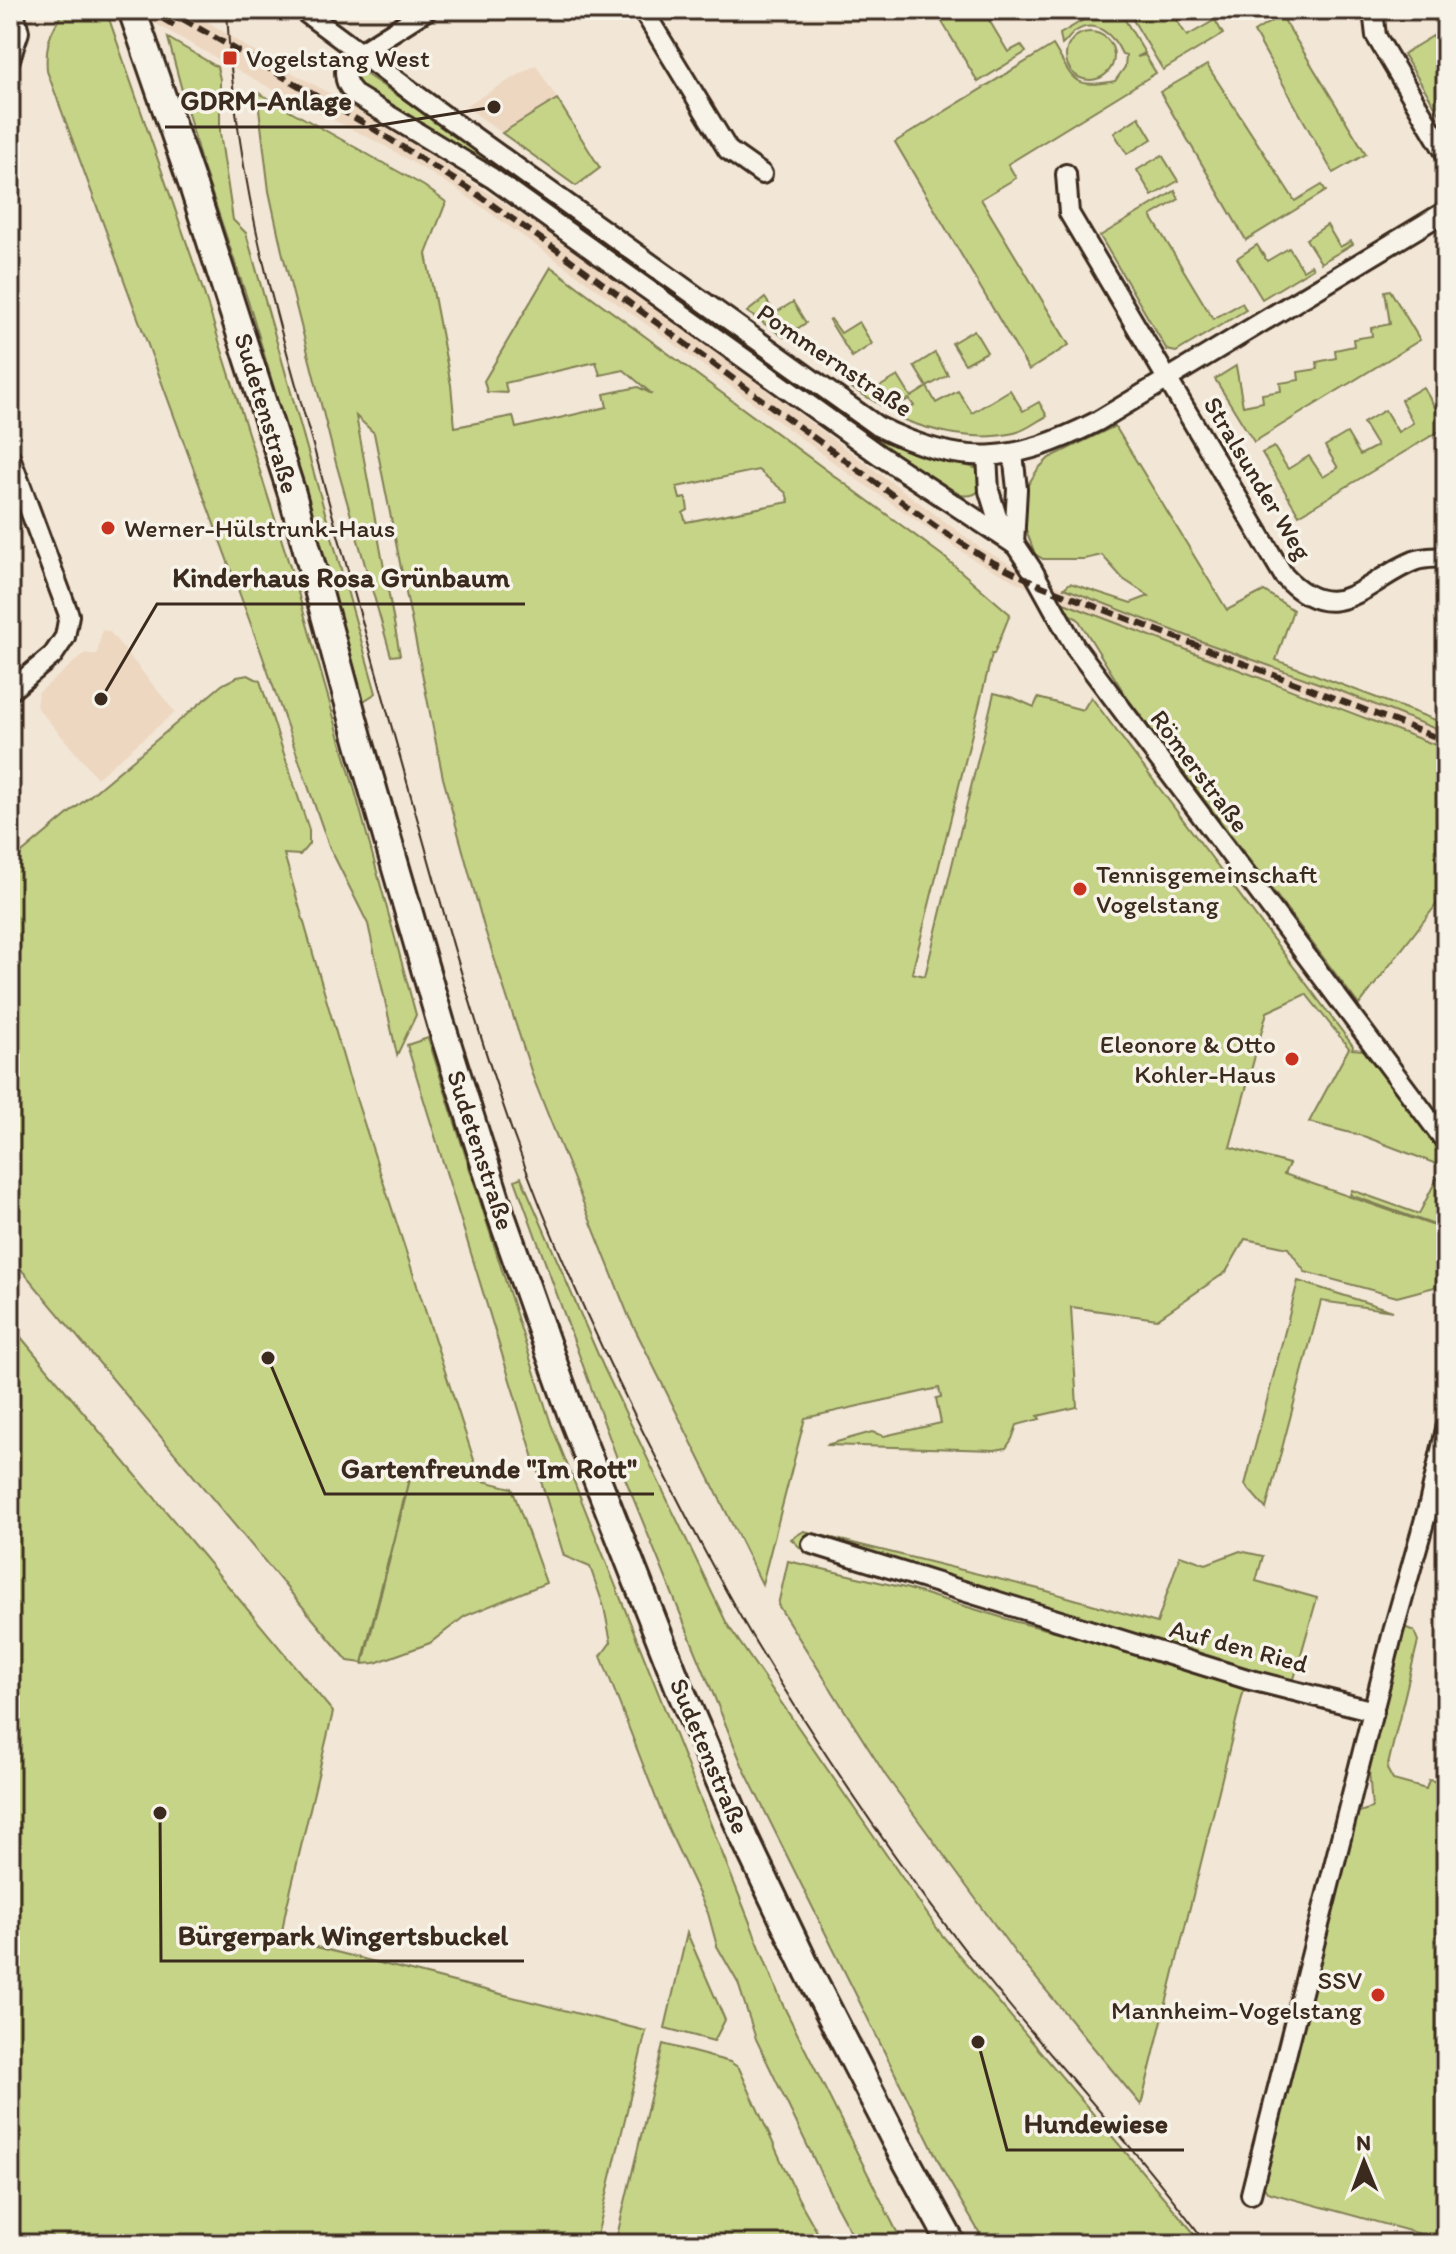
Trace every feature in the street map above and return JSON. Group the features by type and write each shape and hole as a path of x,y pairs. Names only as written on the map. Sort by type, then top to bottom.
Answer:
{"main road":[{"name":"Sudetenstraße","path":"136,20 240,328 292,494 360,744 473,1127 530,1302 679,1687 745,1839 816,1986 952,2244"}],"street":[{"name":"Pommernstraße","path":"302,10 877,426 929,448 987,456 1013,454 1065,438 1446,211"},
{"path":"359,53 427,10"},
{"path":"643,10 728,150 762,174"},
{"path":"1373,10 1376,36 1446,154"},
{"path":"10,12 15,16 19,32 10,59"},
{"name":"Pommernstraße","path":"359,53 345,71 346,83 357,96 492,178 879,455 1014,544"},
{"name":"Stralsunder Weg","path":"1066,174 1069,213 1284,576 1295,588 1327,600 1343,599 1359,594 1416,560 1446,557"},
{"path":"1013,454 1017,489 1014,544"},
{"name":"Römerstraße","path":"987,456 989,491 997,517 1033,571 1075,647 1446,1142"},
{"path":"10,457 69,615 65,637 53,655 10,691"},
{"path":"1251,2194 1446,1429"},
{"name":"Auf den Ried","path":"812,1544 1247,1679 1374,1711"}],"shaded area":[{"path":"131,10 190,10 251,50 434,157 540,227 982,549 1019,569 1089,599 1446,733 1446,749 1343,707 1097,616 1026,587 974,560 852,476 455,188 385,146 270,88"},
{"path":"536,65 557,99 502,133 465,106"},
{"path":"102,630 110,632 175,712 97,778 36,706 38,693 85,653 97,655"}],"green space":[{"path":"64,10 106,10 203,290 297,589 416,1015 397,1055 368,924 329,846 260,649 47,71 50,39"},
{"path":"935,10 983,10 1008,52 1021,45 1026,52 978,82"},
{"path":"1100,10 1119,10 1145,53 1137,57 1145,55 1156,73 1008,164 1016,178 981,199 1069,345 1029,370 895,142 1053,45 1075,79 1090,84 1115,81 1125,67 1126,55 1104,31 1083,28 1062,45 1060,34"},
{"path":"1127,10 1170,10 1187,36 1215,20 1223,34 1163,70"},
{"path":"1281,15 1366,154 1333,173 1254,32"},
{"path":"1446,28 1446,124 1403,54"},
{"path":"1090,32 1107,39 1114,56 1107,73 1090,80 1073,73 1066,56 1073,39"},
{"path":"168,38 217,67 220,79 220,133 233,220 246,233 376,693 362,702 318,538 252,313 200,158"},
{"path":"1207,65 1295,201 1322,185 1326,191 1246,240 1160,92"},
{"path":"355,67 519,177 907,448 978,469 981,478 978,491 972,495 961,495 860,431 465,149 363,88 354,76"},
{"path":"257,92 424,186 446,202 426,254 451,385 455,427 513,416 516,428 607,407 604,394 638,387 652,394 624,370 600,375 596,362 505,383 507,393 487,392 484,381 551,267 943,556 1010,614 992,654 912,973 925,976 994,693 1034,707 1038,698 1083,710 1091,697 1353,1046 1352,1049 1364,1050 1443,1154 1439,1165 1366,1137 1309,1122 1349,1048 1306,994 1267,1012 1230,1147 1289,1164 1284,1174 1446,1230 1446,1284 1397,1297 1305,1272 1288,1248 1245,1239 1226,1272 1157,1319 1071,1307 1077,1407 1038,1416 1040,1419 1017,1425 1006,1448 826,1445 872,1432 884,1436 941,1423 936,1398 941,1397 939,1388 805,1418 762,1584 629,1317 534,1080 484,927 443,778 374,433 356,416 400,655 391,656 336,463 269,191","holes":["758,470 786,493 789,502 686,522 683,513 688,510 686,498 680,499 677,487"]},
{"path":"557,99 600,168 576,186 502,133"},
{"path":"1139,117 1152,139 1127,154 1114,133"},
{"path":"1162,155 1178,181 1152,196 1137,170"},
{"path":"1175,191 1179,199 1151,216 1213,319 1242,303 1246,310 1176,352 1167,350 1100,236"},
{"path":"1327,225 1340,247 1351,241 1353,244 1321,263 1306,239"},
{"path":"1257,245 1267,261 1289,248 1303,270 1311,265 1313,268 1262,299 1237,258"},
{"path":"1390,290 1420,340 1254,442 1215,379 1236,366 1243,406 1263,402 1262,394 1281,391 1280,383 1299,380 1298,372 1318,369 1317,362 1336,358 1335,350 1354,346 1353,339 1372,336 1371,328 1390,324 1385,291"},
{"path":"765,298 775,313 793,302 806,323 784,337 747,312"},
{"path":"831,319 841,333 859,322 872,344 852,357"},
{"path":"974,330 987,352 965,364 952,343"},
{"path":"935,353 948,375 927,387 914,366"},
{"path":"898,376 911,397 927,387 936,403 958,391 972,413 1010,390 1023,411 1039,402 1047,416 1027,428 999,436 954,434 897,417 914,406 909,399 901,403 896,396 881,405 846,385 857,378 867,394"},
{"path":"1423,387 1436,409 1446,404 1446,427 1299,515 1262,453 1274,447 1288,469 1309,456 1323,477 1338,468 1325,446 1347,433 1360,455 1377,446 1363,423 1385,410 1398,432 1413,423 1401,400"},
{"path":"1115,426 1227,610 1264,591 1293,610 1276,660 1446,724 1446,733 1064,588 1070,583 1131,603 1149,596 1123,579 1102,555 1084,559 1043,559 1035,554 1020,514 1024,491 1049,458"},
{"path":"1064,603 1446,749 1446,892 1359,1005 1126,696 1078,619 1065,612"},
{"path":"248,675 260,681 309,830 309,844 300,855 284,854 348,1074 474,1460 469,1477 413,1463 362,1663 348,1661 10,1256 10,863 223,684"},
{"path":"428,1038 551,1424 782,2003 903,2244 857,2244 756,2039 738,1983 717,1946 708,1913 666,1824 601,1656 611,1642 604,1607 590,1567 564,1556 407,1045"},
{"path":"521,1177 603,1366 727,1624 941,1934 1194,2233 1176,2244 986,2244 945,2174 743,1767 618,1461 515,1180"},
{"path":"1437,1178 1446,1182 1446,1229 1350,1195 1352,1190 1419,1214"},
{"path":"1298,1281 1393,1311 1321,1301 1266,1509 1245,1485"},
{"path":"10,1324 333,1712 281,1938 646,2031 595,2244 10,2244"},
{"path":"414,1464 512,1488 546,1583 465,1616 430,1643 375,1663 363,1664"},
{"path":"804,1531 1047,1591 1157,1623 1180,1555 1206,1564 1240,1551 1263,1556 1256,1581 1317,1598 1294,1679 1281,1681 910,1574 804,1551 791,1539"},
{"path":"788,1561 905,1588 1245,1685 1141,2105 1016,1954 886,1776 778,1605"},
{"name":"SSV Mannheim-Vogelstang","path":"1402,1626 1414,1631 1418,1641 1387,1769 1393,1780 1426,1789 1429,1780 1446,1784 1446,2241 1267,2192 1258,2178 1354,1806 1359,1812 1372,1808 1368,1757"},
{"path":"687,1933 725,2020 714,2041 665,2028"},
{"path":"663,2044 730,2062 739,2068 798,2198 824,2244 615,2244"}],"tram line":[{"path":"227,10 233,91 245,172 281,331 471,1004 512,1131 567,1271 631,1407 716,1573 839,1775 925,1898 986,1977 1154,2176 1207,2244"}],"railway":[{"path":"148,10 175,26"},
{"path":"167,10 372,128 474,192 935,526 986,559 1042,586 1446,741"}],"place":[{"name":"Vogelstang West","path":"230,58"},
{"name":"GDRM-Anlage","path":"494,107"},
{"name":"Werner-Hülstrunk-Haus","path":"108,528"},
{"name":"Kinderhaus Rosa Grünbaum","path":"101,699"},
{"name":"Tennisgemeinschaft Vogelstang","path":"1080,889"},
{"name":"Eleonore & Otto Kohler-Haus","path":"1292,1059"},
{"name":"Gartenfreunde \"Im Rott\"","path":"268,1358"},
{"name":"Bürgerpark Wingertsbuckel","path":"160,1813"},
{"name":"SSV Mannheim-Vogelstang","path":"1378,1995"},
{"name":"Hundewiese","path":"978,2042"}]}
